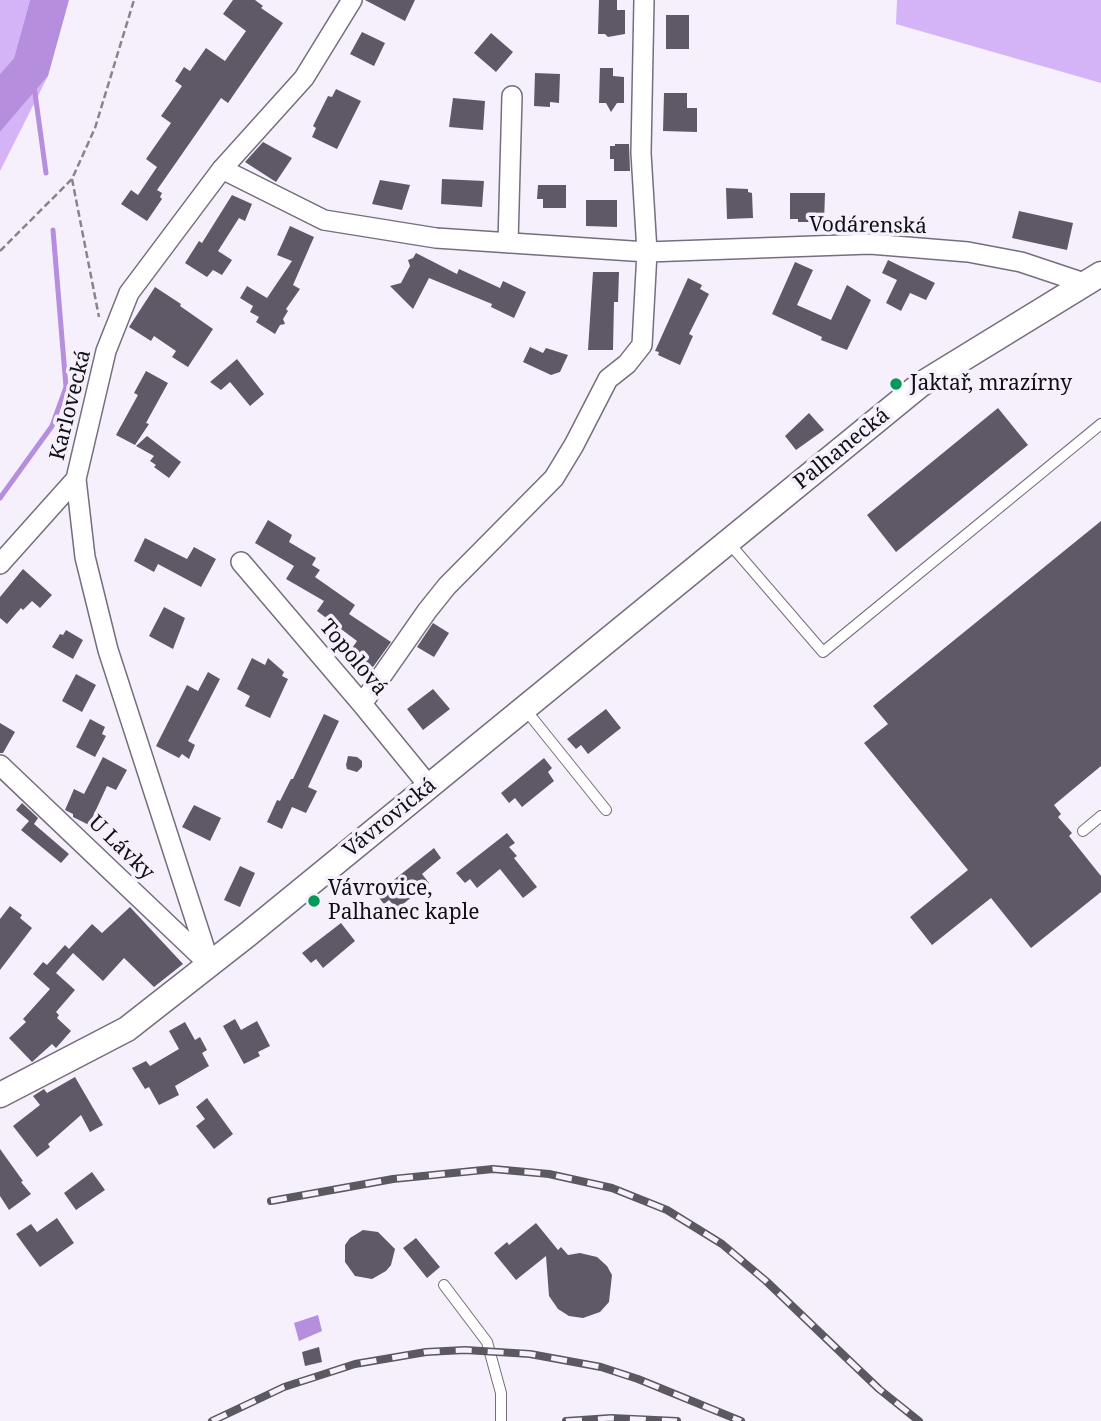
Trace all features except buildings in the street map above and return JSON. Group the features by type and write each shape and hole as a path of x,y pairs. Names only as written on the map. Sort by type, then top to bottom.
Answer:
{"street":[{"name":"Karlovecká","path":"210,965 108,650 85,557 76,479 106,351 129,293 222,169 304,78 352,0"},
{"path":"362,704 447,586 554,478 608,379 627,364 642,345 647,252 641,153 644,0"},
{"path":"508,243 512,96"},
{"name":"Vodárenská","path":"222,169 324,220 436,238 647,252 870,244 968,252 1092,278"},
{"name":"Palhanecká","path":"665,595 920,385 1092,278"},
{"path":"0,564 76,479"},
{"name":"Topolová","path":"241,562 429,786"},
{"name":"Vávrovická","path":"0,1094 127,1029 210,965 665,595"},
{"name":"U Lávky","path":"0,765 210,965"}],"lane":[{"path":"729,542 823,652 1101,424"},
{"path":"524,709 606,810"},
{"path":"1083,831 1101,816"},
{"path":"444,1285 487,1342 502,1393 501,1421"}],"path":[{"path":"0,251 72,179 95,128 134,0"},
{"path":"72,179 106,351"}],"shaded area":[{"path":"0,0 30,0 14,58 0,74"},
{"path":"30,0 69,0 48,76 0,132 0,74 14,58"},
{"path":"897,0 1101,0 1101,83 896,24"},
{"path":"48,76 0,171 0,132"},
{"path":"318,1315 322,1331 299,1341 294,1323"}],"waterway":[{"path":"34,86 46,173"},
{"path":"0,498 52,426 66,387 53,230"}],"railway":[{"path":"271,1201 393,1179 493,1169 549,1174 612,1188 667,1210 722,1244 766,1281 879,1389 919,1421"},
{"path":"212,1421 284,1387 355,1364 426,1352 465,1350 530,1354 601,1367 638,1379 741,1421"},
{"path":"566,1421 611,1418 677,1421"}],"place":[{"name":"Jaktař, mrazírny","path":"896,384"},
{"name":"Vávrovice, Palhanec kaple","path":"314,901"}]}
